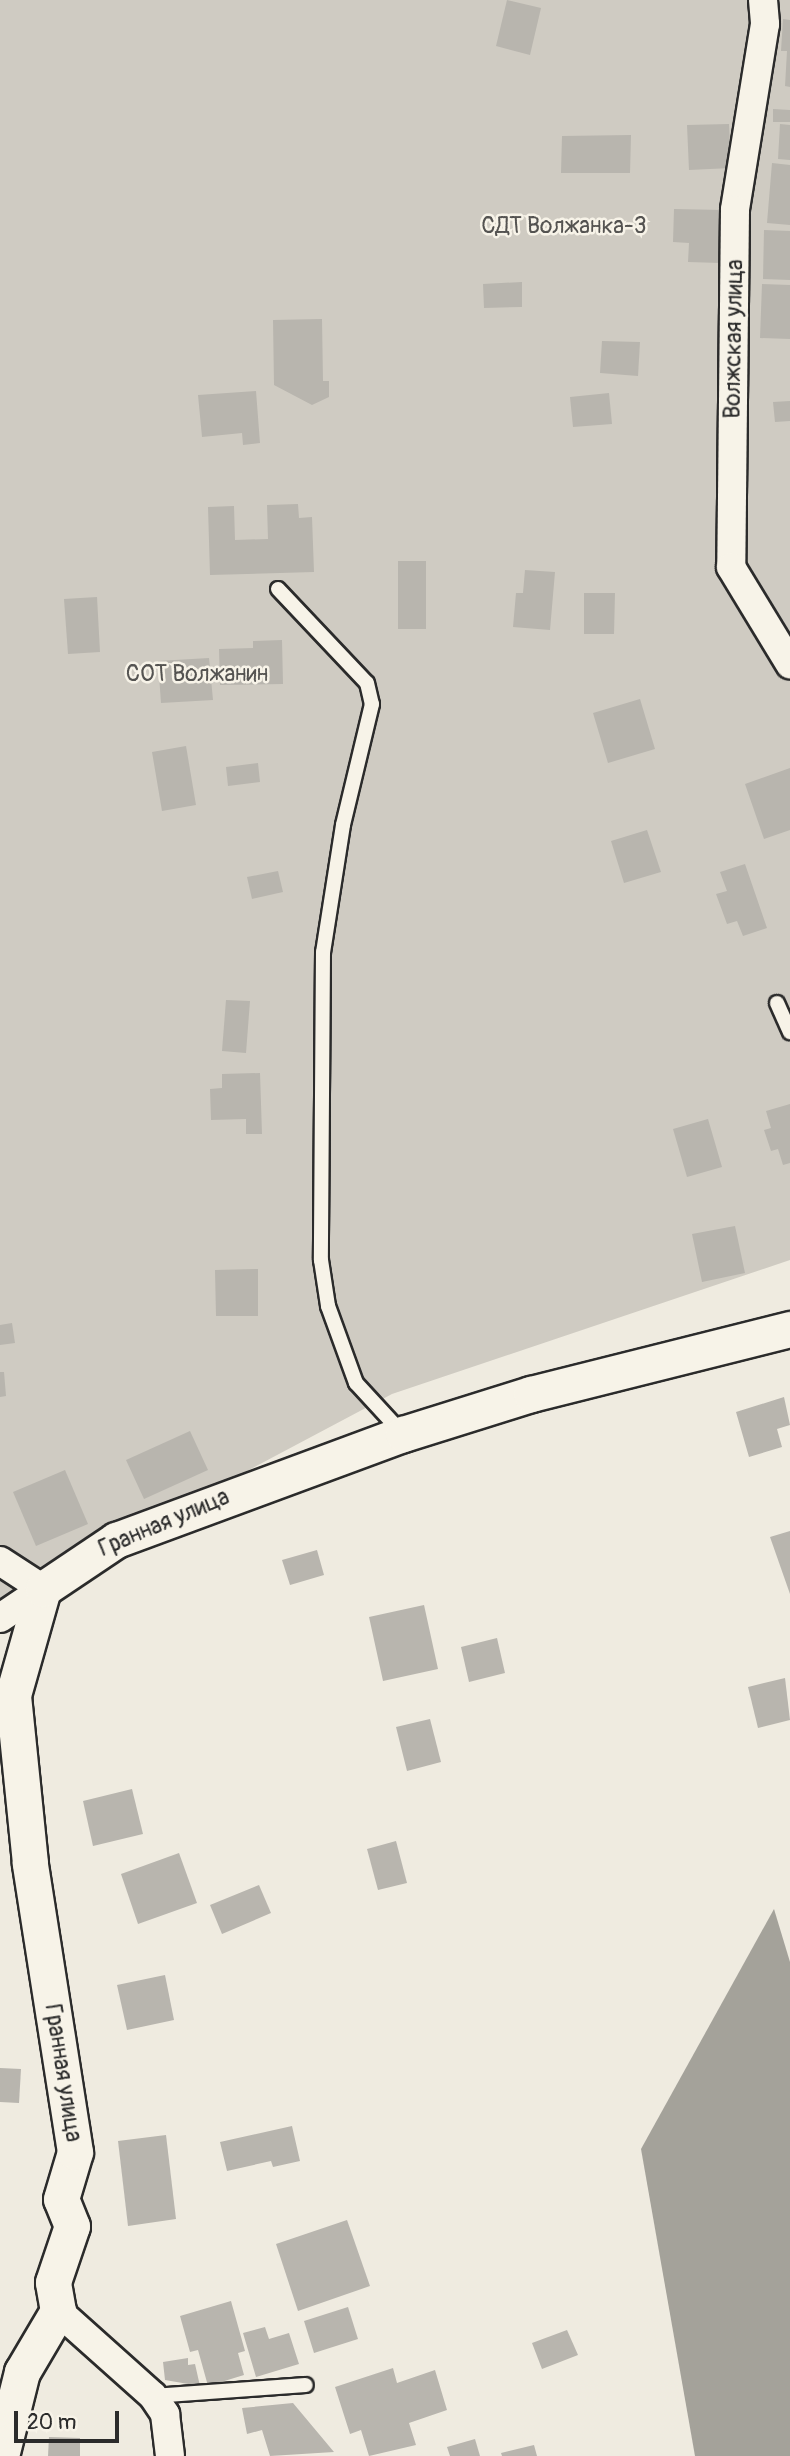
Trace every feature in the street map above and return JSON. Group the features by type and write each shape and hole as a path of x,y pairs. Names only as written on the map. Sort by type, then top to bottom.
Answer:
{"street":[{"name":"Волжская улица","path":"763,0 765,24 735,210 732,566 790,664"},
{"name":"Гранная улица","path":"58,2311 53,2282 72,2226 61,2199 75,2152 30,1863 13,1695 43,1589 117,1540 403,1434 531,1394 790,1329"},
{"path":"0,1561 43,1589 0,1618"},
{"path":"1,2456 22,2372 58,2311 153,2396 165,2414 170,2456"}],"lane":[{"path":"278,589 367,683 373,704 343,825 323,952 321,1260 328,1306 356,1383 403,1434"},
{"path":"777,1003 790,1032"},
{"path":"153,2396 306,2385"}],"green space":[{"path":"0,0 790,0 790,1260 392,1394 0,1602"}],"shaded area":[{"path":"774,1909 790,1962 790,2456 695,2456 641,2149"}],"building":[{"path":"507,0 541,8 530,55 496,46"},
{"path":"783,19 790,20 790,87 785,86 787,51 781,51"},
{"path":"773,109 790,110 790,122 773,122"},
{"path":"729,124 731,168 689,170 687,125"},
{"path":"780,124 790,125 790,160 778,159"},
{"path":"631,135 630,173 561,173 562,136"},
{"path":"772,163 790,165 790,225 767,223"},
{"path":"674,209 722,210 721,263 688,262 689,243 673,242"},
{"path":"764,230 790,231 790,280 763,279"},
{"path":"522,282 522,307 484,308 483,284"},
{"path":"762,284 790,285 790,339 760,338"},
{"path":"322,319 323,381 329,381 329,397 312,405 274,385 273,320"},
{"path":"602,341 640,342 638,376 600,373"},
{"path":"256,391 260,443 243,445 242,433 202,437 198,395"},
{"path":"609,393 612,424 573,427 570,397"},
{"path":"790,401 790,421 775,422 773,402"},
{"path":"298,504 299,518 312,517 314,572 210,575 208,507 234,506 235,540 268,539 267,505"},
{"path":"398,561 426,561 426,629 398,629"},
{"path":"525,570 555,572 550,630 513,627 516,593 523,593"},
{"path":"584,593 615,593 614,634 584,634"},
{"path":"97,597 100,652 68,654 64,599"},
{"path":"282,640 283,684 220,685 219,649 253,648 253,641"},
{"path":"209,658 213,700 161,703 158,661"},
{"path":"640,699 655,749 608,763 593,713"},
{"path":"186,746 196,805 162,811 152,752"},
{"path":"258,763 260,782 228,786 226,767"},
{"path":"790,768 790,830 764,839 745,784"},
{"path":"647,830 661,872 624,883 611,841"},
{"path":"745,864 767,928 743,936 737,921 727,924 716,894 727,891 720,872"},
{"path":"278,871 283,892 252,899 247,877"},
{"path":"226,1000 250,1001 246,1053 222,1051"},
{"path":"260,1073 262,1134 246,1134 246,1119 211,1120 210,1089 222,1088 222,1074"},
{"path":"790,1104 790,1163 783,1165 778,1149 771,1151 764,1130 771,1128 766,1111"},
{"path":"708,1119 722,1167 687,1177 673,1129"},
{"path":"735,1226 745,1273 702,1282 692,1234"},
{"path":"258,1269 258,1316 216,1316 215,1270"},
{"path":"12,1323 15,1343 0,1345 0,1325"},
{"path":"0,1372 4,1372 6,1396 0,1397"},
{"path":"784,1397 790,1425 777,1429 782,1447 749,1457 736,1412"},
{"path":"190,1431 208,1470 144,1499 126,1460"},
{"path":"65,1470 88,1524 36,1546 13,1492"},
{"path":"790,1531 790,1594 770,1537"},
{"path":"317,1550 324,1575 290,1585 282,1560"},
{"path":"424,1605 438,1669 383,1681 369,1617"},
{"path":"497,1638 505,1673 469,1682 461,1647"},
{"path":"785,1678 790,1720 758,1728 748,1687"},
{"path":"430,1719 441,1762 407,1771 396,1727"},
{"path":"132,1789 143,1834 93,1846 83,1801"},
{"path":"396,1841 407,1883 378,1890 367,1849"},
{"path":"179,1853 197,1903 138,1924 121,1874"},
{"path":"259,1885 271,1913 222,1934 210,1905"},
{"path":"165,1975 174,2020 127,2030 117,1985"},
{"path":"0,2068 21,2069 19,2103 0,2102"},
{"path":"292,2126 300,2161 273,2167 271,2161 227,2171 220,2142"},
{"path":"166,2135 176,2219 128,2226 118,2141"},
{"path":"347,2220 370,2286 298,2311 276,2244"},
{"path":"231,2301 245,2351 238,2353 244,2375 208,2386 198,2350 190,2352 180,2316"},
{"path":"348,2307 358,2339 314,2353 304,2321"},
{"path":"265,2327 269,2339 289,2333 299,2364 256,2377 243,2333"},
{"path":"567,2330 578,2355 542,2369 532,2343"},
{"path":"188,2358 188,2365 195,2364 200,2386 165,2380 163,2362"},
{"path":"393,2368 397,2383 435,2370 447,2410 409,2423 416,2445 369,2456 361,2430 350,2434 335,2387"},
{"path":"293,2403 334,2452 270,2456 262,2430 247,2434 242,2408"},
{"path":"49,2437 80,2438 80,2456 48,2456"},
{"path":"475,2439 480,2456 450,2456 447,2447"},
{"path":"534,2445 537,2456 502,2456 501,2453"}],"park label":[{"name":"СДТ Волжанка-3","path":"564,226"},
{"name":"СОТ Волжанин","path":"197,674"}]}
